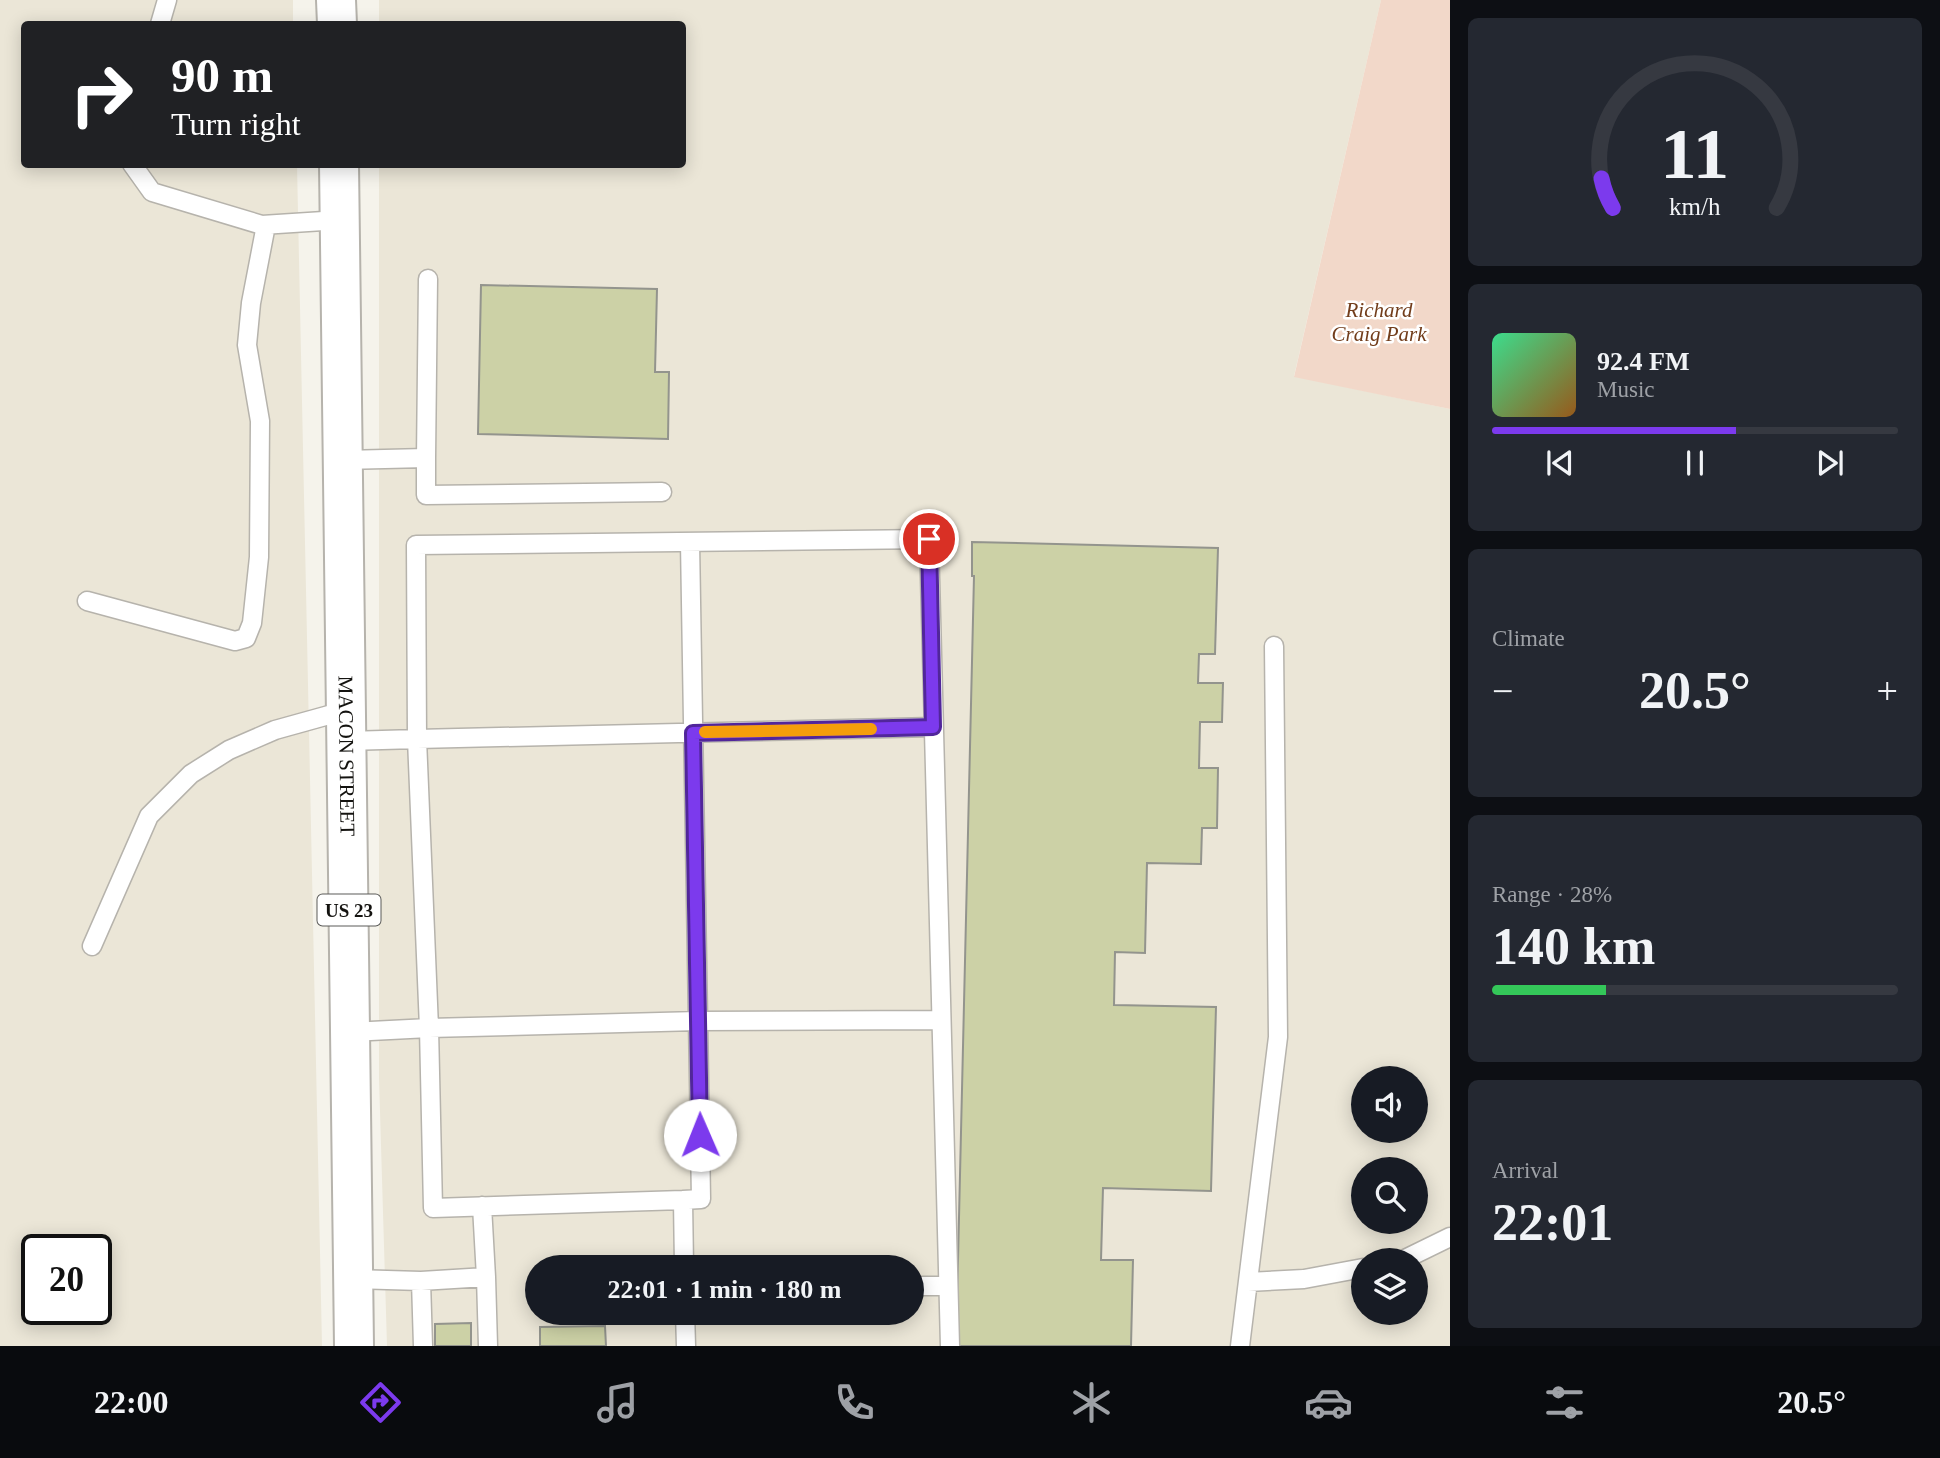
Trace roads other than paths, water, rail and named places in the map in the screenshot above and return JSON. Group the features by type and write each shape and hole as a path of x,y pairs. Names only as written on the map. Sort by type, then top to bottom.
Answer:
{"main road":[{"path":"336,0 337,21"},
{"name":"MACON STREET","path":"339,168 354,1346"}],"lane":[{"path":"161,21 167,0"},
{"path":"135,168 152,192 266,225 340,220"},
{"path":"87,601 235,641 246,639 252,623 259,556 260,421 247,345 251,303 266,225"},
{"path":"428,279 426,495 662,492"},
{"path":"343,460 426,458"},
{"path":"690,542 701,1199 433,1208 429,1028 416,739 416,545 929,539 950,1346"},
{"path":"1240,1346 1278,1037 1274,646"},
{"path":"92,946 149,816 191,774 229,750 275,730 347,725 416,739 933,727"},
{"path":"351,1032 698,1021 941,1020"},
{"path":"683,1200 684,1255"},
{"path":"482,1206 488,1346"},
{"path":"1428,1248 1450,1237"},
{"path":"1248,1282 1304,1279 1351,1270"},
{"path":"353,1279 421,1281 486,1278"},
{"path":"421,1281 423,1346"},
{"path":"924,1286 948,1286"},
{"path":"685,1325 686,1346"}],"park label":[{"name":"Richard Craig Park","path":"1379,322"}]}
